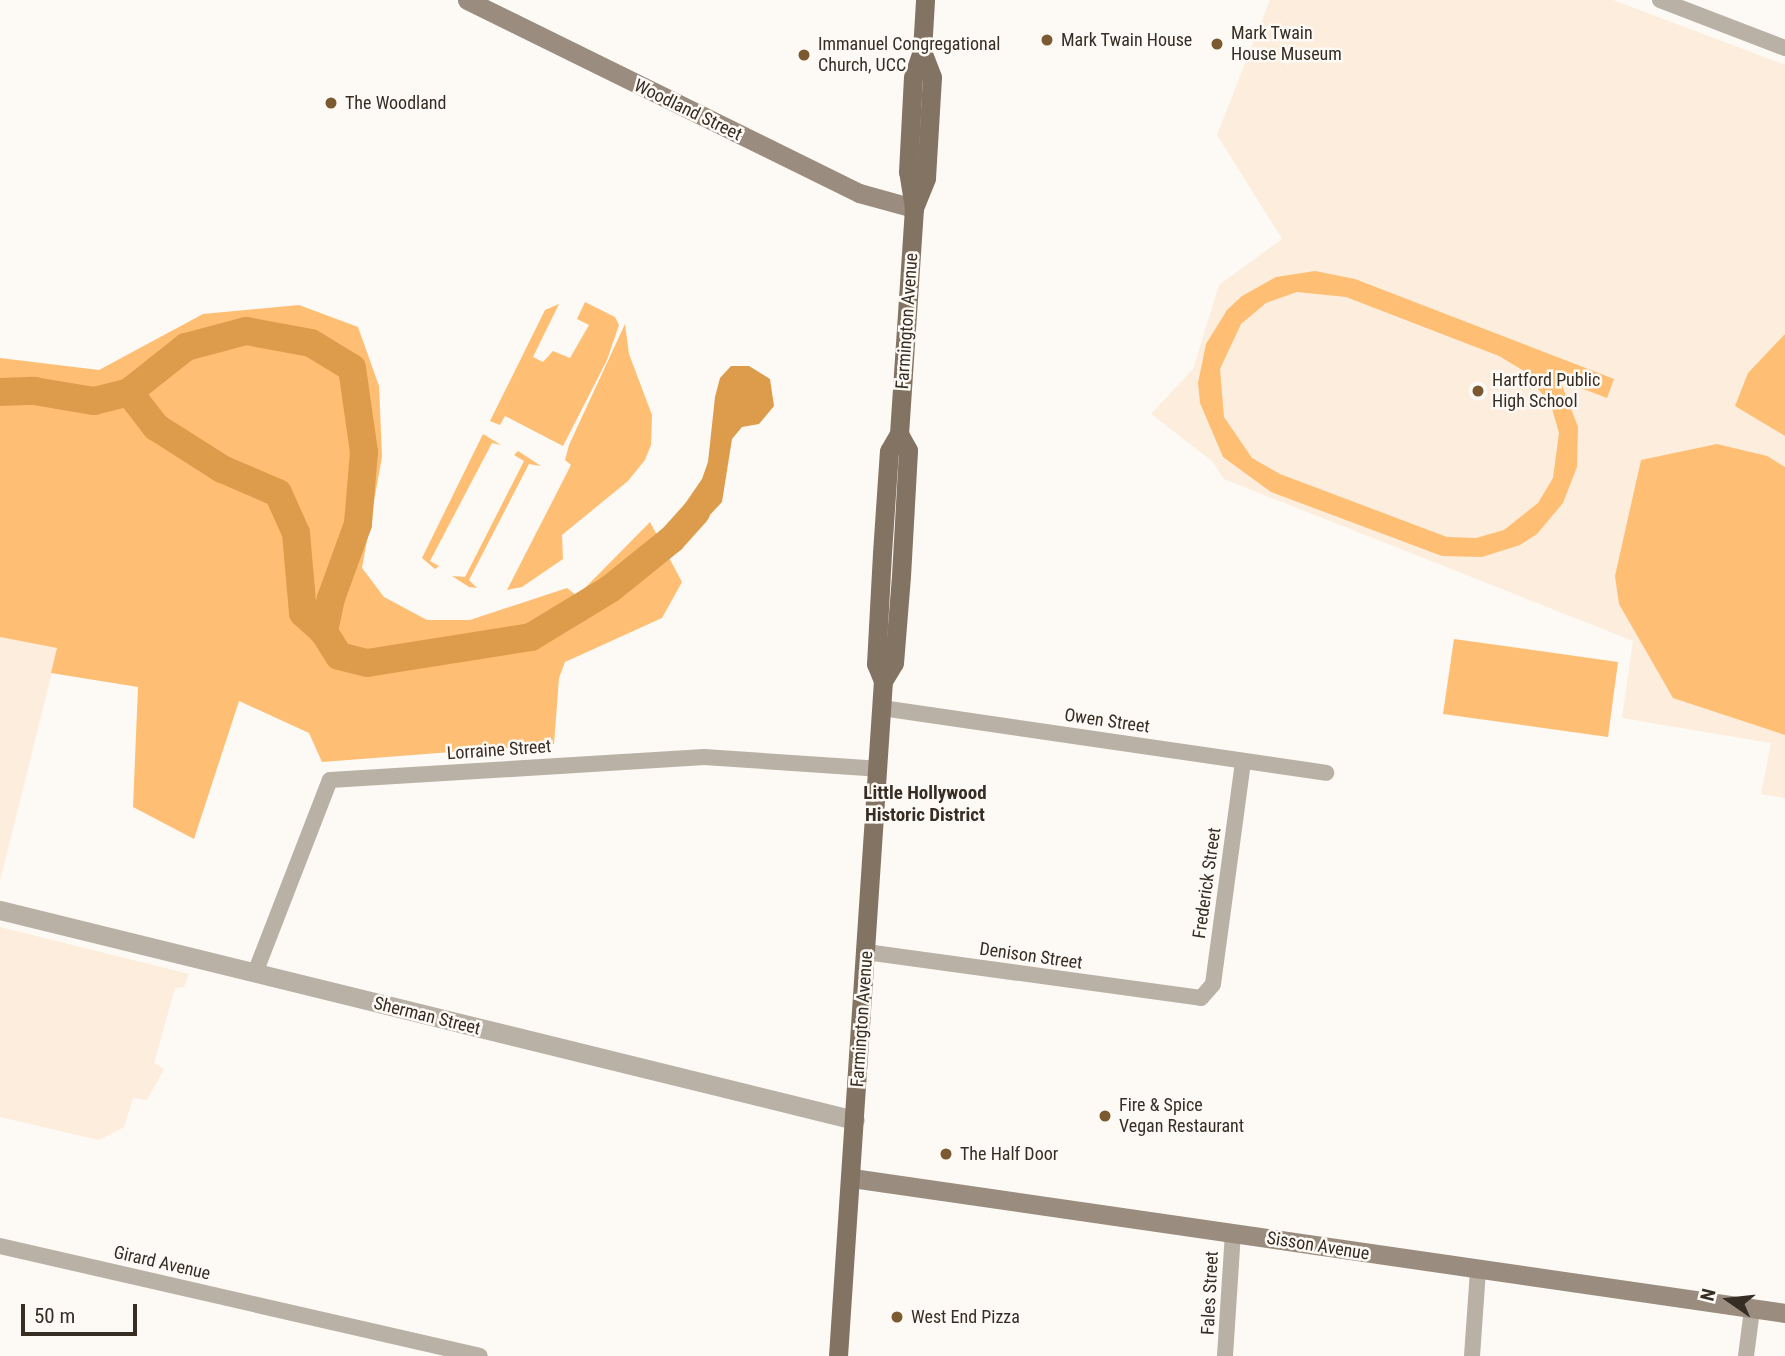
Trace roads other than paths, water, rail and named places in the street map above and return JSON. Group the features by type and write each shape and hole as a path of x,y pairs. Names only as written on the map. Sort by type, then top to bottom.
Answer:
{"main road":[{"name":"Woodland Street","path":"467,0 859,192 914,208"},
{"name":"Farmington Avenue","path":"838,1356 852,1178 883,681 894,663 901,576 908,450 899,434 914,208 926,178 932,77 922,51 925,0"},
{"name":"Sisson Avenue","path":"852,1178 1478,1271 1785,1313"}],"street":[{"path":"1660,0 1785,48"},
{"name":"Owen Street","path":"882,708 1326,773"},
{"name":"Lorraine Street","path":"255,973 330,780 704,757 878,769"},
{"name":"Frederick Street","path":"1192,998 1201,998 1213,984 1243,761"},
{"name":"Sherman Street","path":"0,911 855,1120"},
{"name":"Denison Street","path":"866,952 1192,998"},
{"name":"Fales Street","path":"1225,1356 1233,1233"},
{"name":"Girard Avenue","path":"0,1246 480,1356"},
{"path":"1472,1356 1478,1271"},
{"path":"1746,1356 1752,1310"}],"waterway":[{"path":"0,392 34,391 94,401 129,392 186,347 246,331 311,343 352,368 364,452 358,524 331,598 324,632 339,656 367,663 531,637 610,589 672,539 696,512"},
{"path":"129,392 156,427 222,469 278,493 296,533 303,613 324,632"}],"place":[{"name":"Mark Twain House","path":"1047,40"},
{"name":"Mark Twain House Museum","path":"1217,44"},
{"name":"Immanuel Congregational Church, UCC","path":"804,55"},
{"name":"The Woodland","path":"331,103"},
{"name":"Hartford Public High School","path":"1478,391"},
{"name":"Fire & Spice Vegan Restaurant","path":"1105,1116"},
{"name":"The Half Door","path":"946,1154"},
{"name":"West End Pizza","path":"897,1317"}],"district":[{"name":"Little Hollywood Historic District","path":"925,804"}]}
